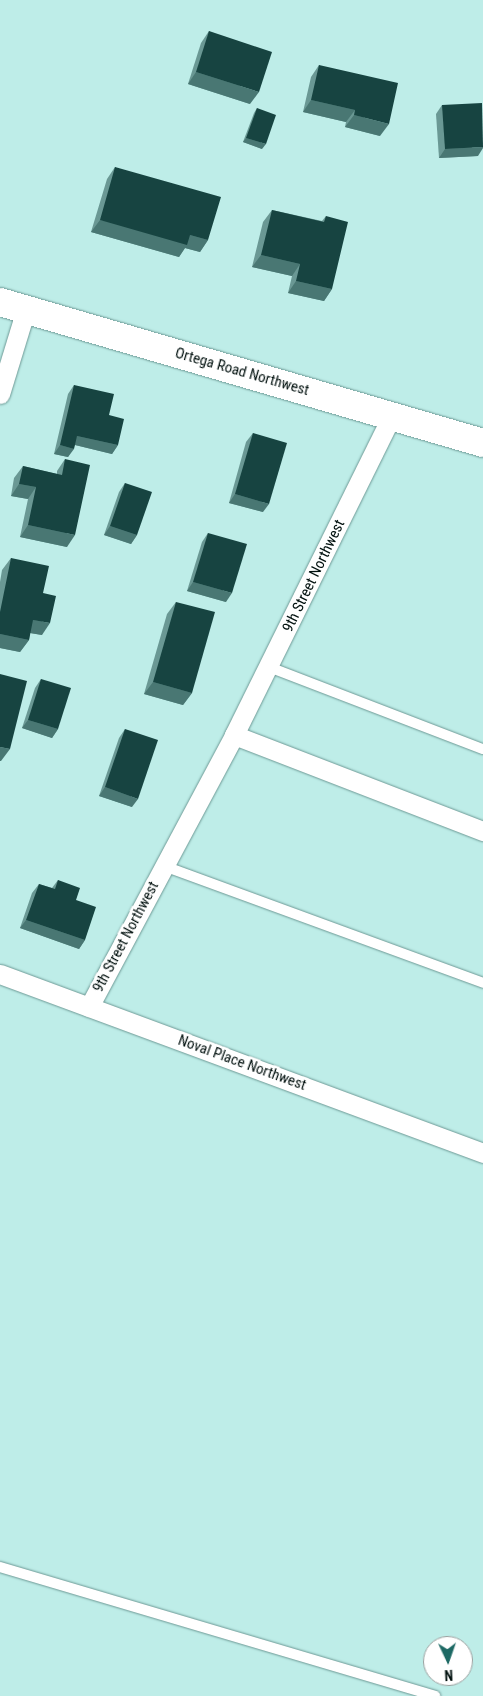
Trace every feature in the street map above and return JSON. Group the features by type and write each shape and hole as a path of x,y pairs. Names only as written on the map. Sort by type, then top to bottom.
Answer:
{"street":[{"name":"Ortega Road Northwest","path":"0,302 483,443"},
{"path":"0,394 26,309"},
{"name":"9th Street Northwest","path":"89,1007 269,667 392,416"},
{"path":"234,735 483,831"},
{"name":"Noval Place Northwest","path":"0,974 483,1153"}],"lane":[{"path":"269,667 483,749"},
{"path":"164,866 483,983"},
{"path":"0,1567 436,1696"}],"building":[{"path":"209,31 272,52 259,92 196,72"},
{"path":"319,65 398,83 389,124 354,115 355,110 311,100"},
{"path":"482,103 483,147 445,149 442,105"},
{"path":"257,108 276,115 266,144 246,138"},
{"path":"115,167 221,197 208,240 190,235 187,245 100,220"},
{"path":"272,210 324,222 326,216 348,222 332,289 296,281 300,264 261,255"},
{"path":"74,385 114,394 109,415 124,419 118,445 77,436 74,449 60,445"},
{"path":"253,433 287,443 269,504 235,494"},
{"path":"65,459 90,465 75,535 28,525 36,487 19,484 23,466 62,475"},
{"path":"125,483 152,492 137,535 110,526"},
{"path":"208,533 247,544 232,593 193,582"},
{"path":"11,558 49,566 43,593 56,596 50,623 33,620 29,640 0,634 0,612"},
{"path":"176,602 215,612 192,693 153,682"},
{"path":"0,674 27,681 10,749 0,747"},
{"path":"41,679 71,688 58,729 28,720"},
{"path":"125,729 158,740 138,799 105,787"},
{"path":"58,880 80,888 76,900 96,907 85,940 26,920 39,884 55,889"}]}
